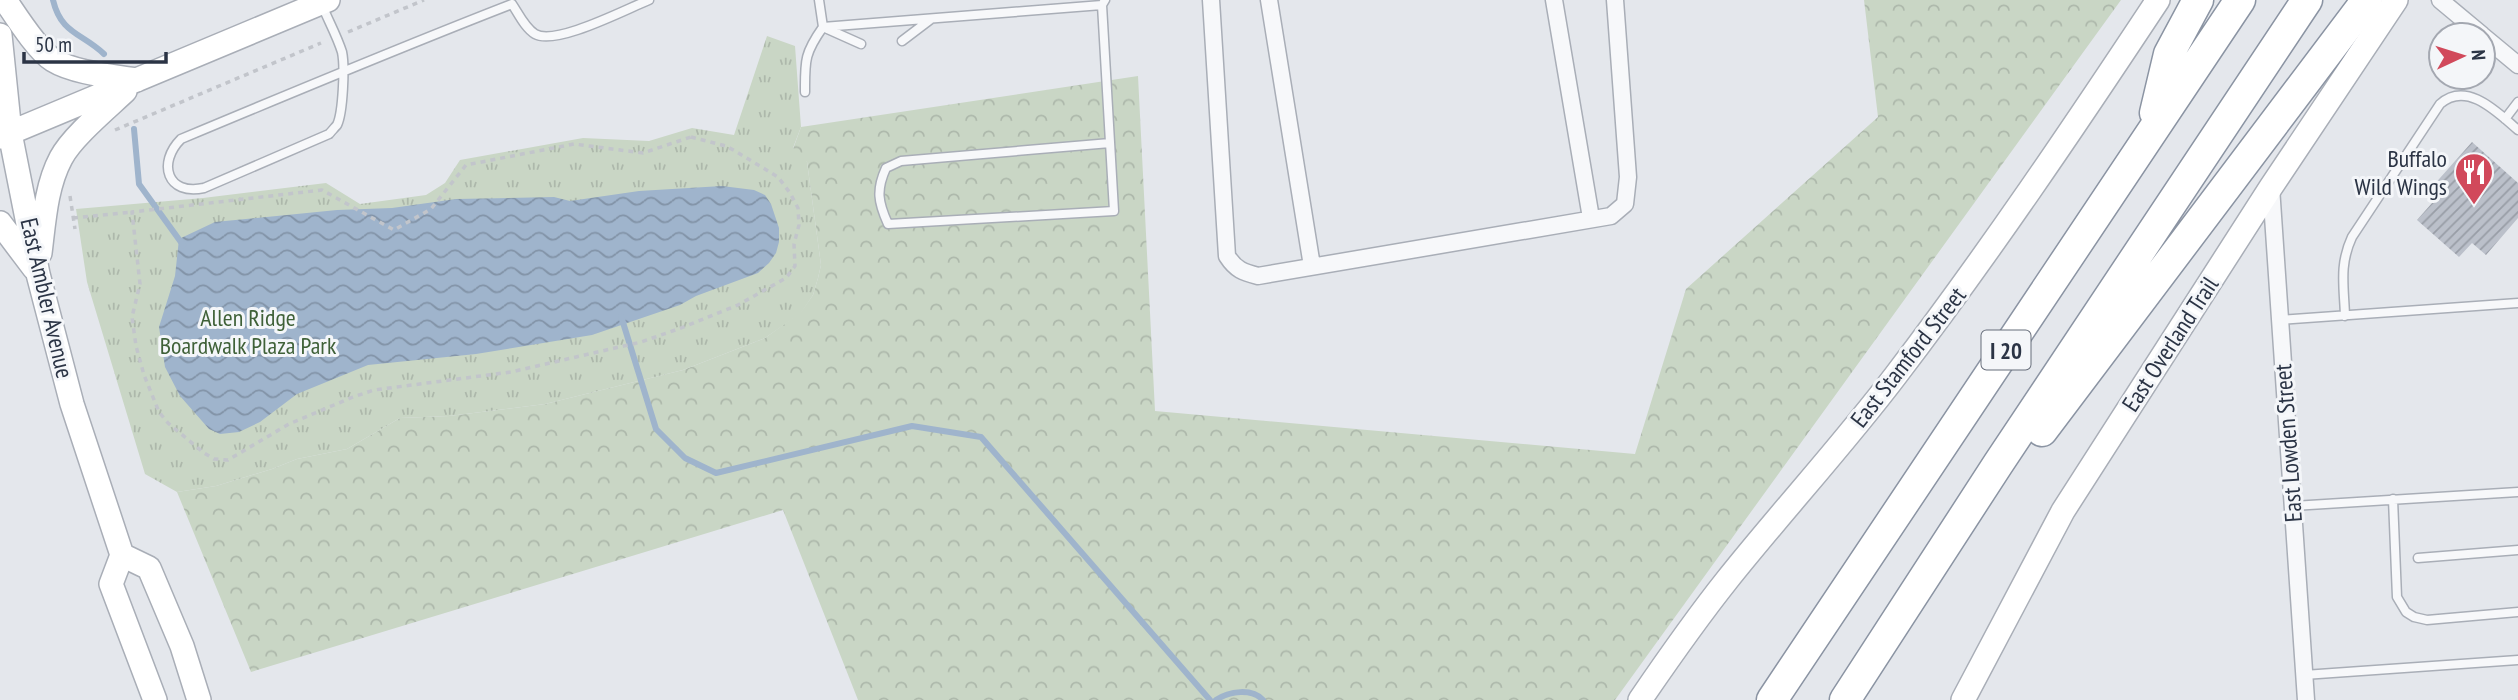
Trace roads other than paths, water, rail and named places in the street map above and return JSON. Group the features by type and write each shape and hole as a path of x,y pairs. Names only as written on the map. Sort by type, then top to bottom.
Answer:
{"highway":[{"path":"2151,132 2169,54 2198,0"},
{"name":"I 20","path":"1772,700 2240,0"},
{"name":"I 20","path":"1844,700 2307,0"},
{"path":"1998,464 2031,446 2367,0"}],"main road":[{"path":"5,0 28,33 52,60 82,71 137,80"},
{"name":"East Stamford Street","path":"1640,700 1728,579 1895,376 1974,270 2158,0"},
{"name":"East Overland Trail","path":"1963,700 2063,511 2271,187 2396,0"},
{"path":"5,135 323,1"},
{"name":"East Ambler Avenue","path":"0,35 5,135 72,404 122,555"},
{"path":"38,274 46,203 61,157 90,124 137,80"},
{"path":"0,223 38,274"},
{"path":"155,700 111,584 122,555 149,568 182,646 200,700"}],"street":[{"path":"1210,0 1227,256 1234,267 1258,276 1611,216 1625,204 1628,177 1615,0"},
{"path":"1269,0 1312,266"},
{"path":"1554,0 1591,218"},
{"path":"2440,0 2466,21"},
{"path":"2497,47 2518,65"},
{"name":"East Lowden Street","path":"2271,187 2306,700"}],"lane":[{"path":"323,1 342,52 343,72 337,126 329,134 204,188 184,189 175,184 169,174 167,160 171,149 181,139 343,72 372,58 521,0"},
{"path":"512,4 530,29 537,35 547,37 572,32 649,0"},
{"path":"805,92 805,58 823,27 819,0"},
{"path":"823,27 1104,3 1114,211 888,224 881,210 878,185 886,168 901,161 1110,143"},
{"path":"902,41 931,19"},
{"path":"823,27 861,44"},
{"path":"2345,316 2342,266 2348,246 2440,104 2447,98 2475,97 2518,130"},
{"path":"2505,119 2518,102"},
{"path":"2280,320 2518,303"},
{"path":"2292,506 2518,492"},
{"path":"2393,499 2397,597 2406,612 2427,620 2518,612"},
{"path":"2418,558 2518,550"},
{"path":"2304,675 2518,660"}],"water":[{"path":"722,186 754,190 765,195 771,204 779,228 779,242 769,263 758,273 696,296 680,305 592,335 476,354 368,365 297,394 260,422 239,432 220,434 209,429 180,396 165,367 159,327 175,276 179,239 215,222 337,210 392,208 456,199 554,197 570,201 639,191"}],"waterway":[{"path":"53,0 61,20 104,54"},
{"path":"134,129 139,184 183,245"},
{"path":"621,316 656,429 685,458 716,473 912,426 981,437 1210,700"},
{"path":"1216,700 1240,692 1253,694 1263,700"}],"place":[{"name":"Buffalo Wild Wings","path":"2474,206"}],"park label":[{"name":"Allen Ridge Boardwalk Plaza Park","path":"248,331"}]}
